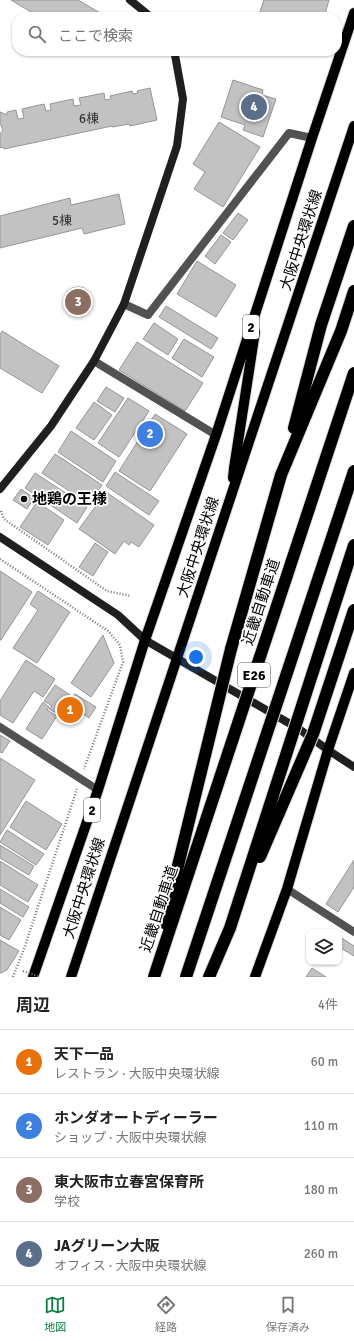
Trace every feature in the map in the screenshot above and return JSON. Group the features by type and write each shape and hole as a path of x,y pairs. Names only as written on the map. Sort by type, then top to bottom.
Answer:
{"highway":[{"path":"152,977 231,649 281,475 321,325 354,226"},
{"path":"281,475 341,331 354,291"},
{"name":"近畿自動車道","path":"152,977 354,373"},
{"name":"E26","path":"186,977 354,471"},
{"path":"230,928 354,545"},
{"path":"209,977 313,734 354,610"}],"main road":[{"name":"2","path":"342,49 354,13"},
{"name":"2","path":"33,977 98,790 145,640 216,435 340,56"},
{"name":"大阪中央環状線","path":"71,977 354,126"},
{"path":"233,490 234,468 260,301"},
{"path":"216,977 354,564"},
{"path":"253,977 259,965 287,888 328,750 354,673"}],"street":[{"path":"130,0 144,12"},
{"path":"0,489 51,426 94,361 124,304 177,146 183,99 175,56"},
{"path":"124,304 148,314 289,134 312,138"},
{"path":"94,361 216,435"},
{"path":"0,537 118,615 145,640 299,729 354,767"},
{"path":"0,727 98,790"},
{"path":"287,888 354,932"}],"path":[{"path":"1,511 4,519 107,590 131,596"},
{"path":"0,559 108,631 120,644 123,662 81,778 25,946 13,977"},
{"path":"25,946 30,948"},
{"path":"23,971 40,977"}],"building":[{"path":"11,0 78,0 98,12 31,12"},
{"path":"264,0 329,0 325,12 260,12"},
{"path":"233,80 263,90 262,95 276,99 263,137 243,130 245,125 221,117"},
{"path":"150,88 157,120 130,126 129,124 112,126 4,149 4,147 0,148 0,134 3,130 0,123 0,112 7,115 7,112 16,110 18,119 24,118 22,109 44,104 46,111 51,110 50,104 73,99 74,106 81,105 79,98 104,93 105,100 111,99 110,96 132,91 133,94 138,93 137,91"},
{"path":"219,122 260,147 223,207 194,189 205,172 193,164"},
{"path":"119,194 125,224 84,234 82,228 0,248 0,216 70,198 71,205"},
{"path":"238,213 248,220 233,240 223,233"},
{"path":"221,235 231,242 215,264 205,256"},
{"path":"197,261 236,285 216,317 177,294"},
{"path":"78,287 88,291 92,301 88,311 78,315 68,311 64,301 68,291"},
{"path":"166,306 218,338 211,349 159,317"},
{"path":"154,323 178,339 168,355 143,339"},
{"path":"2,331 59,366 42,393 0,368 0,335"},
{"path":"184,339 214,357 202,377 172,358"},
{"path":"137,342 203,383 185,411 119,370"},
{"path":"106,387 124,398 115,412 97,401"},
{"path":"128,398 149,411 119,457 98,443"},
{"path":"94,402 112,415 94,440 76,428"},
{"path":"155,414 187,434 150,491 119,471"},
{"path":"71,431 116,461 103,482 58,452"},
{"path":"55,454 102,485 89,504 42,473"},
{"path":"115,472 159,501 149,515 106,486"},
{"path":"35,473 87,507 77,523 25,488"},
{"name":"地鶏の王様","path":"21,489 34,498 27,509 13,500"},
{"path":"106,492 154,525 139,547 131,542 129,545 124,541 115,554 79,529"},
{"path":"37,502 64,520 48,545 20,527"},
{"path":"95,543 108,552 93,576 79,567"},
{"path":"0,571 32,592 1,640 0,640"},
{"path":"38,591 70,612 37,663 13,648 38,610 30,604"},
{"path":"103,635 114,663 91,697 71,683"},
{"path":"26,660 55,679 43,697 34,691 13,723 0,715 0,701"},
{"path":"55,685 70,695 58,714 49,709 52,706 44,701"},
{"path":"75,694 96,707 89,718 69,704"},
{"path":"43,702 49,707 47,710 57,716 42,739 26,729"},
{"path":"67,706 75,710 72,714 75,715 71,720 62,714"},
{"path":"0,735 10,741 2,753 0,752"},
{"path":"0,758 35,780 0,835"},
{"path":"26,801 62,824 46,850 10,827"},
{"path":"7,830 44,854 36,865 0,842"},
{"path":"0,845 34,866 29,875 0,858"},
{"path":"354,860 354,887 338,912 326,904"},
{"path":"0,861 38,885 28,902 0,885"},
{"path":"0,889 29,907 23,917 0,903"},
{"path":"0,907 21,920 9,940 0,935"},
{"path":"342,938 354,946 354,956 342,949"},
{"path":"0,940 19,951 7,970 1,973 0,973"},
{"path":"312,968 326,977 306,977"}],"place":[{"name":"JAグリーン大阪","path":"254,107"},
{"name":"東大阪市立春宮保育所","path":"78,302"},
{"name":"ホンダオートディーラー","path":"150,434"},
{"name":"地鶏の王様","path":"24,499"},
{"name":"天下一品","path":"70,710"}]}
